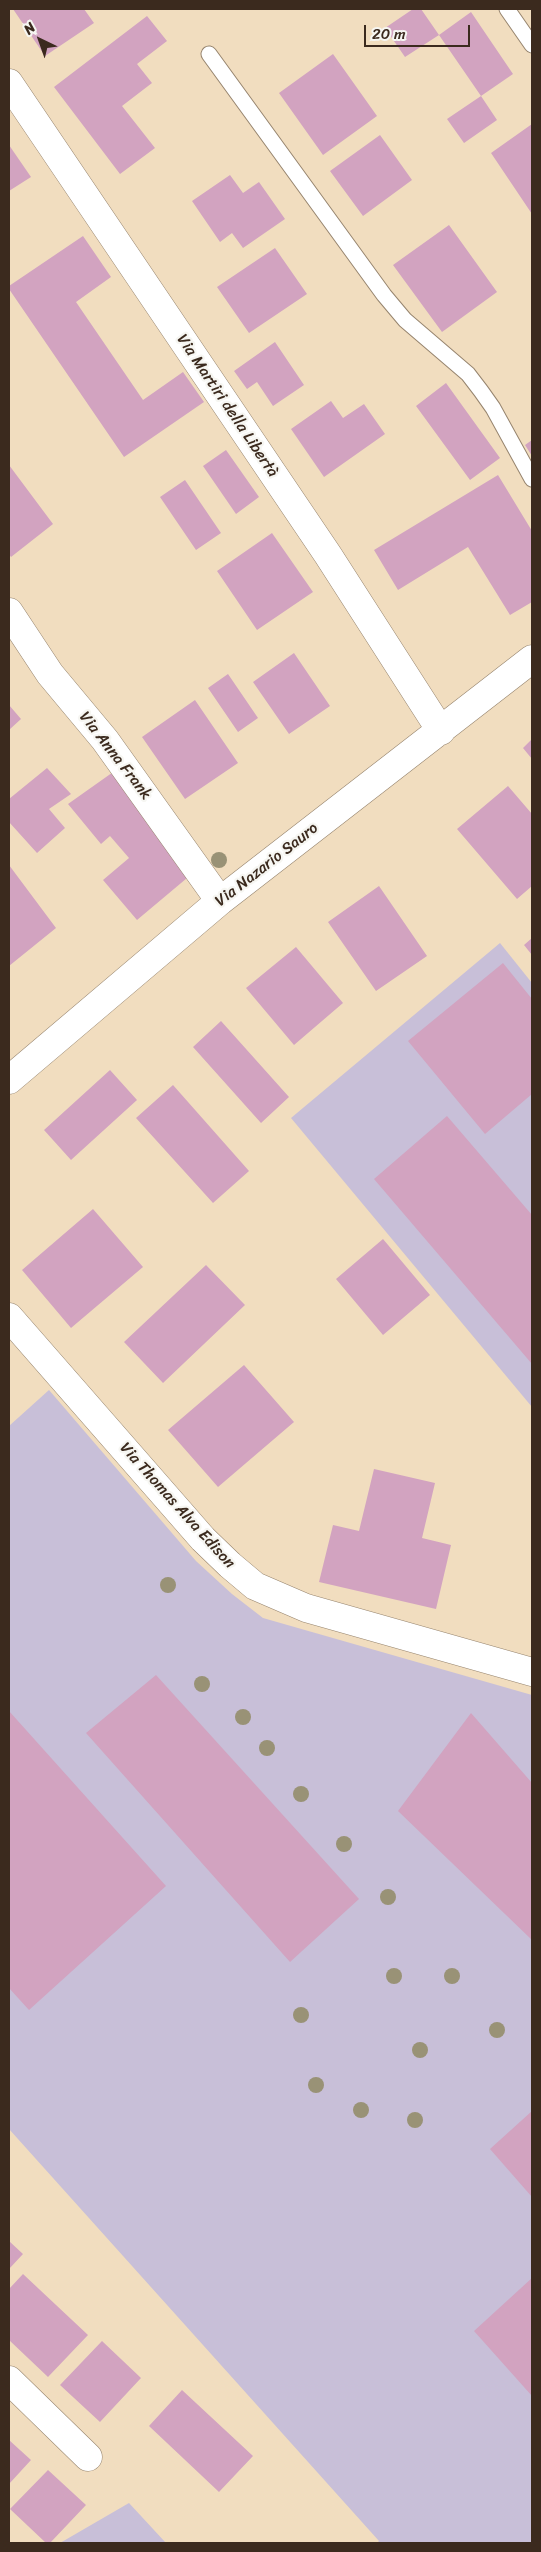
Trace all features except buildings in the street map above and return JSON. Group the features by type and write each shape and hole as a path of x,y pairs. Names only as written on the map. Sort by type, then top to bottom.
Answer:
{"street":[{"name":"Via Martiri della Libertà","path":"9,83 322,547 441,731"},
{"name":"Via Anna Frank","path":"9,612 50,674 105,740 220,901"},
{"name":"Via Nazario Sauro","path":"9,1080 220,901 532,659"},
{"name":"Via Thomas Alva Edison","path":"9,1317 208,1544 255,1586 306,1608 532,1672"},
{"path":"9,2380 88,2457"}],"lane":[{"path":"507,9 532,45"},
{"path":"209,54 384,295 405,320 468,374 481,391 493,408 532,479"}],"shaded area":[{"path":"500,943 532,983 532,1407 291,1118"},
{"path":"49,1390 196,1561 232,1594 263,1618 532,1695 532,2543 377,2543 379,2541 9,2129 9,1426"},
{"path":"129,2503 166,2543 60,2543"}]}
